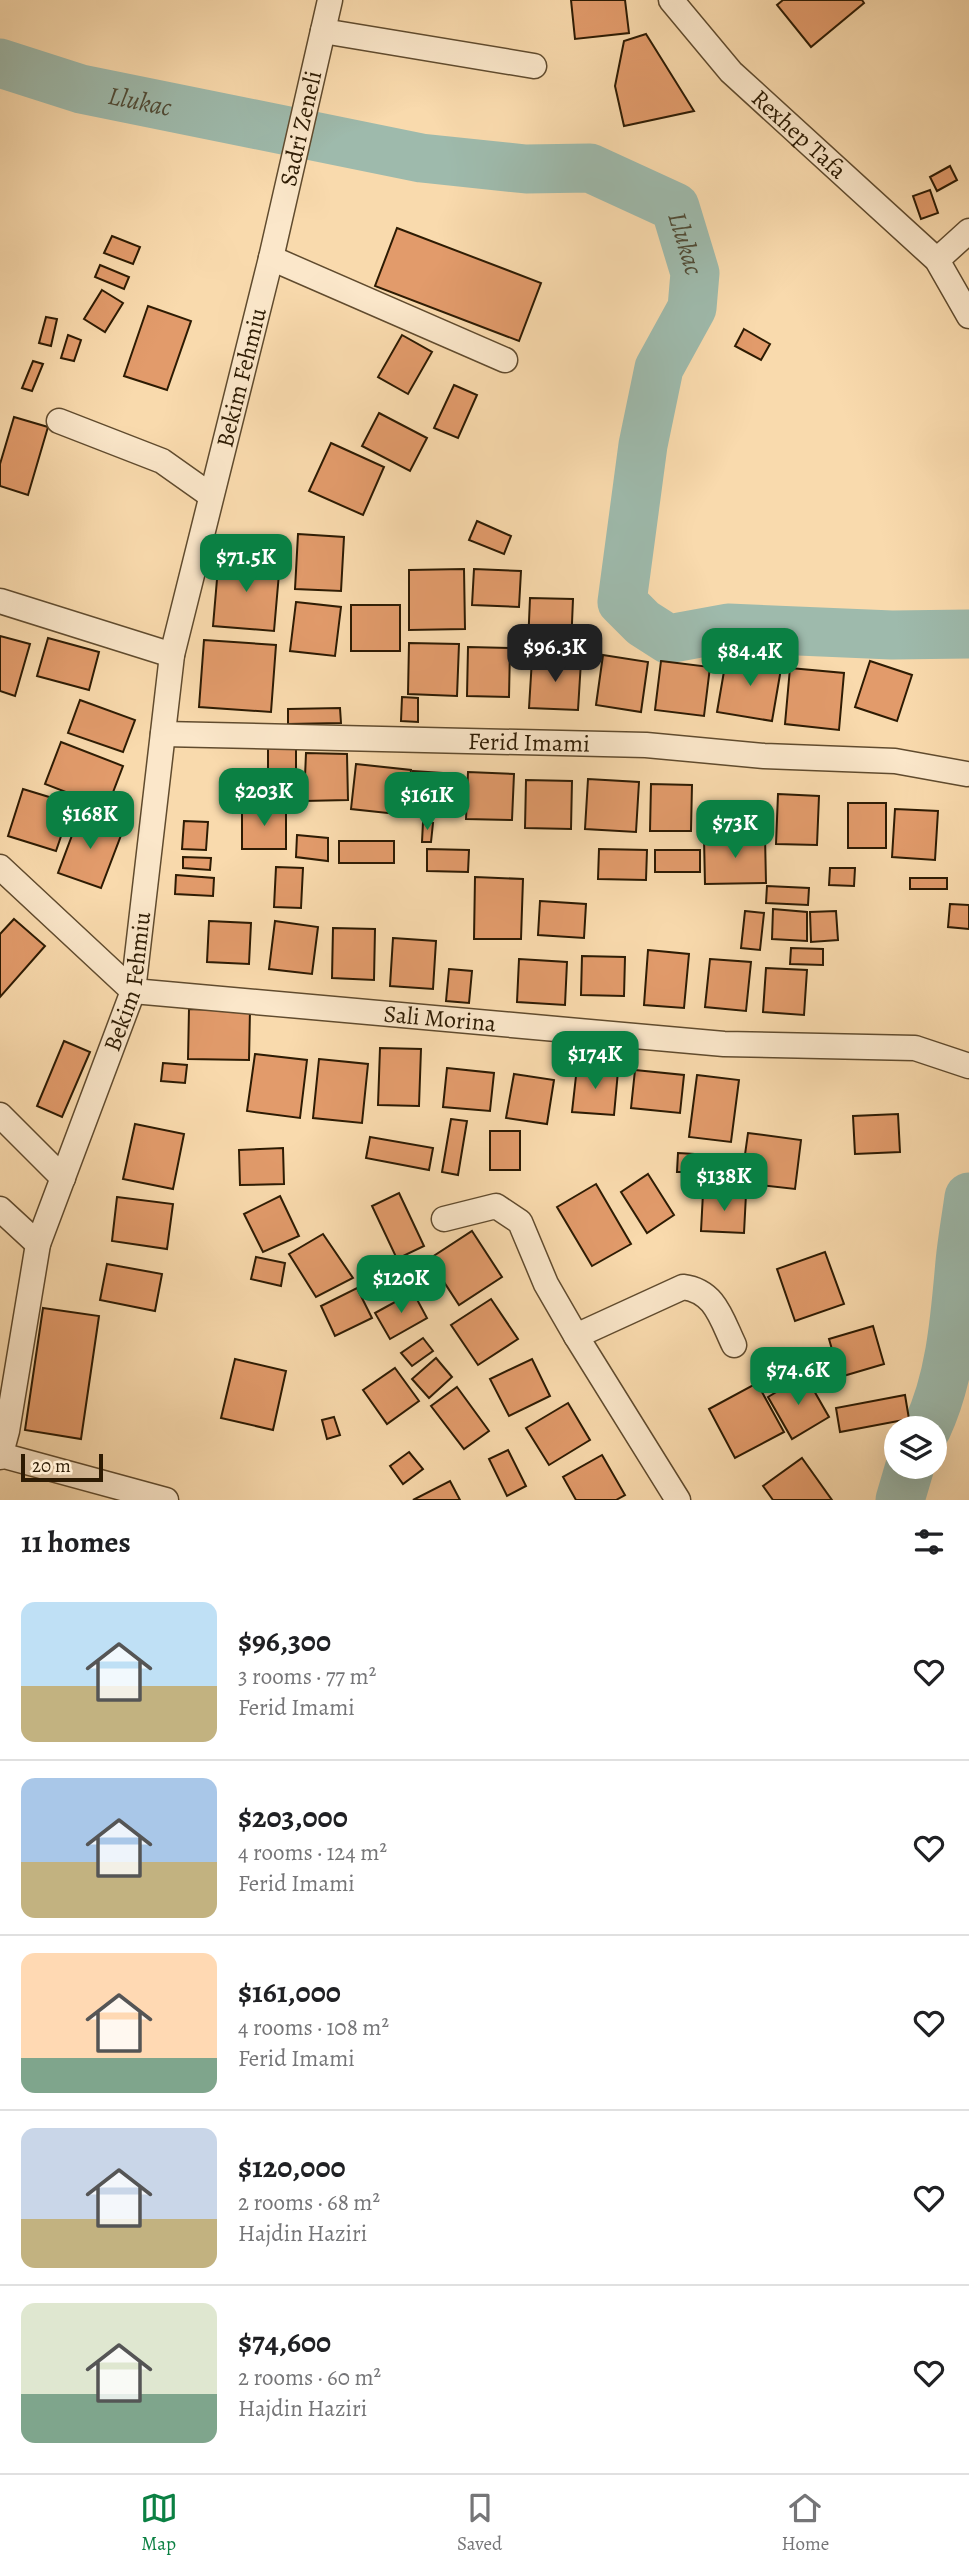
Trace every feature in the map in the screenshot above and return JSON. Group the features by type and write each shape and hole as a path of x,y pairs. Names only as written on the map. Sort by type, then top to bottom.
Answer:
{"street":[{"name":"Sadri Zeneli","path":"271,258 330,0"},
{"name":"Rexhep Tafa","path":"671,0 731,72 937,260 969,316"},
{"path":"323,32 534,66"},
{"path":"937,260 969,231"},
{"path":"271,258 505,360"},
{"name":"Bekim Fehmiu","path":"0,1456 38,1244 133,991 172,655 271,258"},
{"path":"59,421 162,461 210,495"},
{"path":"0,601 172,655"},
{"name":"Ferid Imami","path":"163,734 646,746 895,761 967,774"},
{"path":"0,867 133,991"},
{"name":"Sali Morina","path":"133,991 724,1044 915,1048 969,1066"},
{"path":"0,1115 63,1178"},
{"path":"444,1219 496,1206 520,1222 546,1284 678,1500"},
{"path":"0,1209 38,1244"},
{"path":"576,1336 683,1287 697,1289 711,1297 734,1345"},
{"path":"0,1332 23,1324"},
{"path":"0,1456 166,1500"}],"building":[{"path":"571,0 625,0 629,33 575,39"},
{"path":"783,0 862,0 864,3 811,47 777,5"},
{"path":"646,34 694,111 624,126 615,86 624,41"},
{"path":"950,166 957,180 937,191 930,177"},
{"path":"930,190 938,213 921,219 913,196"},
{"path":"397,228 541,283 519,341 375,286"},
{"path":"112,236 140,247 133,264 104,253"},
{"path":"100,265 129,277 124,289 95,277"},
{"path":"102,290 123,303 105,332 84,319"},
{"path":"148,306 191,321 167,390 124,376"},
{"path":"46,317 57,319 51,346 39,343"},
{"path":"744,329 770,344 761,360 735,346"},
{"path":"68,335 81,340 74,361 61,358"},
{"path":"402,335 432,352 408,394 378,377"},
{"path":"33,361 43,364 32,391 22,388"},
{"path":"454,385 477,395 458,438 434,428"},
{"path":"379,413 427,438 410,471 362,446"},
{"path":"14,417 48,427 28,495 0,486 0,464"},
{"path":"331,443 384,467 363,515 309,491"},
{"path":"477,521 511,536 504,554 469,540"},
{"path":"298,534 344,537 341,591 295,589"},
{"path":"219,556 280,562 274,631 213,626"},
{"path":"464,569 465,629 409,630 409,570"},
{"path":"474,569 521,571 519,607 472,605"},
{"path":"530,598 573,599 571,647 528,645"},
{"path":"296,602 341,607 335,656 290,651"},
{"path":"351,605 400,605 400,651 351,651"},
{"path":"0,636 30,644 15,696 0,691"},
{"path":"48,638 99,652 89,690 37,676"},
{"path":"204,640 276,645 271,712 199,707"},
{"path":"409,643 459,644 457,696 408,694"},
{"path":"468,647 510,648 509,697 467,696"},
{"path":"727,654 782,663 772,721 717,712"},
{"path":"603,655 648,662 641,712 596,705"},
{"path":"532,659 581,661 578,710 529,708"},
{"path":"661,661 710,667 704,716 655,710"},
{"path":"870,661 912,675 897,721 855,707"},
{"path":"790,668 844,673 839,730 785,724"},
{"path":"402,697 418,698 418,722 401,721"},
{"path":"80,700 135,720 123,752 68,733"},
{"path":"340,708 341,723 288,724 288,709"},
{"path":"61,742 123,766 107,808 45,784"},
{"path":"268,746 296,746 296,790 268,789"},
{"path":"306,753 347,754 348,800 304,801"},
{"path":"356,764 411,770 406,815 351,809"},
{"path":"413,771 457,774 454,816 409,813"},
{"path":"468,772 514,774 512,820 466,819"},
{"path":"588,779 639,782 636,832 585,829"},
{"path":"526,780 572,781 571,829 525,828"},
{"path":"651,784 692,785 691,831 650,831"},
{"path":"23,789 72,804 56,851 8,836"},
{"path":"778,794 819,796 817,845 776,844"},
{"path":"848,803 886,803 886,848 848,848"},
{"path":"242,806 286,806 286,849 242,849"},
{"path":"895,809 938,811 935,860 892,857"},
{"path":"80,814 123,830 101,888 58,873"},
{"path":"184,821 208,822 206,850 182,849"},
{"path":"423,822 433,823 431,842 422,842"},
{"path":"297,835 328,838 328,861 296,857"},
{"path":"765,836 766,883 705,884 704,838"},
{"path":"339,841 394,841 394,863 339,863"},
{"path":"427,849 469,850 468,872 427,871"},
{"path":"599,849 647,850 646,880 598,879"},
{"path":"655,850 700,850 700,872 655,872"},
{"path":"183,857 211,858 210,870 183,868"},
{"path":"276,867 303,868 301,908 274,907"},
{"path":"830,868 855,868 854,886 829,885"},
{"path":"176,875 214,878 213,896 175,894"},
{"path":"475,877 523,879 521,939 474,939"},
{"path":"910,878 947,878 947,889 910,889"},
{"path":"767,886 809,888 808,905 766,903"},
{"path":"540,901 586,904 584,938 538,935"},
{"path":"950,904 969,905 969,929 948,927"},
{"path":"773,909 807,912 807,941 772,939"},
{"path":"745,911 764,913 760,950 741,948"},
{"path":"836,911 838,940 811,942 810,912"},
{"path":"14,919 45,946 0,997 0,934"},
{"path":"209,921 251,923 249,964 207,962"},
{"path":"275,921 318,927 312,974 269,969"},
{"path":"333,928 375,929 374,980 332,978"},
{"path":"393,938 436,941 433,989 390,986"},
{"path":"791,948 823,949 823,965 790,964"},
{"path":"648,950 689,954 684,1008 644,1005"},
{"path":"582,956 625,957 624,996 581,995"},
{"path":"519,959 567,962 565,1005 517,1002"},
{"path":"710,959 751,962 746,1011 705,1007"},
{"path":"766,968 807,970 804,1015 763,1012"},
{"path":"449,969 472,971 469,1003 446,1001"},
{"path":"189,1009 250,1010 249,1060 188,1059"},
{"path":"64,1041 90,1052 62,1117 37,1106"},
{"path":"380,1048 421,1049 419,1106 378,1105"},
{"path":"255,1054 307,1060 300,1118 247,1111"},
{"path":"319,1059 368,1064 362,1123 313,1118"},
{"path":"163,1063 187,1065 185,1083 161,1081"},
{"path":"577,1067 618,1071 614,1115 572,1112"},
{"path":"447,1068 494,1073 490,1111 443,1107"},
{"path":"635,1070 684,1075 680,1113 631,1108"},
{"path":"514,1074 554,1080 547,1124 506,1118"},
{"path":"697,1075 739,1080 731,1142 689,1137"},
{"path":"898,1114 900,1152 855,1154 853,1116"},
{"path":"451,1119 467,1121 458,1175 442,1172"},
{"path":"135,1124 184,1134 173,1189 123,1179"},
{"path":"490,1131 520,1131 520,1170 490,1170"},
{"path":"748,1133 801,1140 795,1189 741,1183"},
{"path":"370,1137 433,1148 429,1170 366,1158"},
{"path":"283,1148 284,1184 240,1185 239,1150"},
{"path":"678,1153 694,1154 696,1172 677,1172"},
{"path":"648,1174 674,1215 647,1233 621,1192"},
{"path":"596,1184 631,1244 592,1266 557,1207"},
{"path":"399,1193 424,1246 397,1259 372,1206"},
{"path":"703,1193 746,1194 744,1233 701,1231"},
{"path":"280,1196 299,1236 263,1252 244,1214"},
{"path":"117,1197 173,1204 167,1249 112,1241"},
{"path":"472,1231 502,1277 459,1305 429,1259"},
{"path":"323,1234 353,1278 316,1297 289,1254"},
{"path":"825,1252 844,1304 795,1321 777,1269"},
{"path":"256,1257 285,1263 281,1286 251,1279"},
{"path":"107,1264 162,1274 155,1311 100,1300"},
{"path":"357,1288 372,1318 335,1336 321,1306"},
{"path":"413,1292 427,1318 390,1339 375,1313"},
{"path":"491,1299 518,1339 478,1365 451,1325"},
{"path":"43,1308 99,1316 81,1439 25,1430"},
{"path":"873,1326 884,1364 840,1377 829,1339"},
{"path":"423,1338 433,1351 412,1366 401,1353"},
{"path":"436,1358 452,1377 429,1398 412,1379"},
{"path":"235,1359 286,1371 273,1430 221,1418"},
{"path":"532,1359 550,1396 509,1416 490,1379"},
{"path":"395,1368 419,1401 387,1424 363,1390"},
{"path":"805,1375 829,1417 792,1439 768,1397"},
{"path":"757,1383 784,1432 735,1458 709,1409"},
{"path":"457,1387 489,1431 464,1449 431,1406"},
{"path":"905,1395 908,1416 884,1416 884,1424 840,1432 836,1408"},
{"path":"568,1403 590,1440 549,1465 526,1428"},
{"path":"334,1417 340,1435 327,1439 322,1420"},
{"path":"508,1450 526,1486 507,1496 489,1459"},
{"path":"409,1452 423,1469 403,1484 390,1466"},
{"path":"602,1455 625,1495 616,1500 576,1500 563,1477"},
{"path":"802,1458 832,1500 773,1500 763,1486"},
{"path":"450,1481 460,1500 413,1500"}],"waterway":[{"name":"Llukac","path":"0,63 81,89 421,158 526,169 590,168 675,207 695,273 692,308 659,368 643,445 622,602 643,623 668,639 728,628 892,635 969,634"},
{"name":"Llukac","path":"932,1416 942,1388 951,1346 969,1197"},
{"name":"Llukac","path":"900,1500 906,1479"}]}
